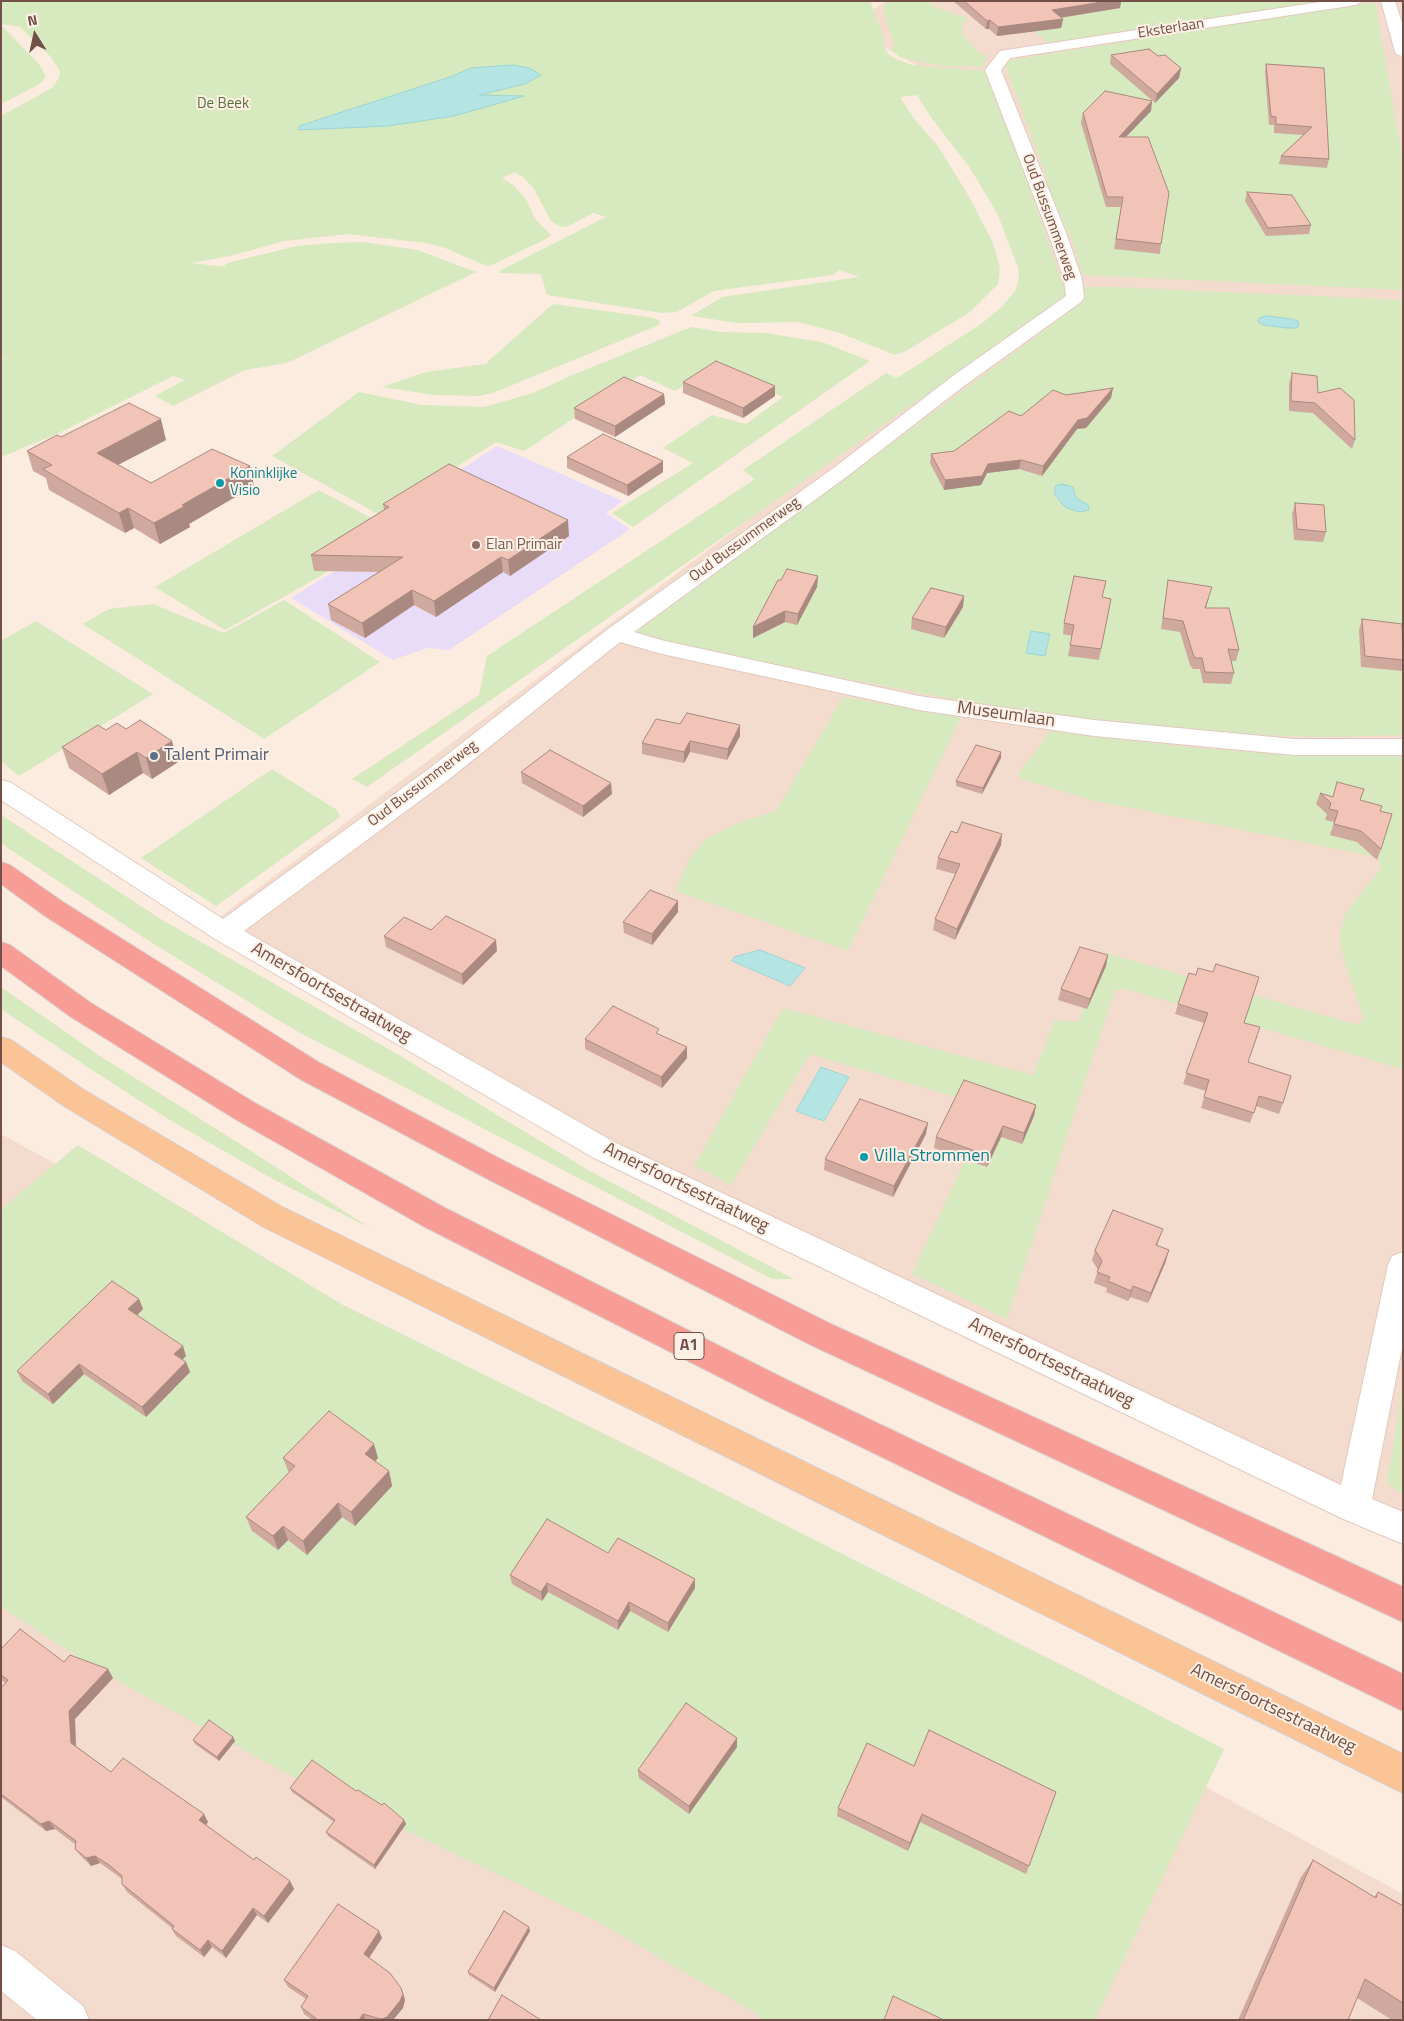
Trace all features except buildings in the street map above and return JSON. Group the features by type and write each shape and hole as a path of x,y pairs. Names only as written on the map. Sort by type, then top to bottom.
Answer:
{"highway":[{"path":"1,871 54,909 310,1071 496,1170 820,1334 1403,1605"},
{"name":"A1","path":"1,952 81,1010 212,1091 434,1217 785,1394 1403,1693"}],"main road":[{"name":"Amersfoortsestraatweg","path":"1,1047 74,1098 273,1217 1403,1774"}],"street":[{"name":"Eksterlaan","path":"992,70 1005,54 1356,1"},
{"path":"1388,1 1403,52"},
{"name":"Oud Bussummerweg","path":"224,932 439,774 616,634 842,471 957,382 1075,298 1073,279 1057,234 992,70"},
{"name":"Museumlaan","path":"616,634 662,647 919,703 1094,728 1294,747 1403,747"},
{"name":"Amersfoortsestraatweg","path":"1,788 224,932 604,1150 1353,1507 1403,1528"},
{"path":"1353,1507 1403,1265"},
{"path":"1,1965 69,2020"}],"shaded area":[{"path":"887,1 1403,1 1403,1545 669,1195 208,926 1051,292 978,71 920,67 875,42 861,17"},
{"name":"Elan Primair","path":"497,446 623,501 606,513 630,529 449,650 427,648 393,660 291,598 336,570 321,562"},
{"path":"1,1134 1403,1894 1403,2020 1,2020"}],"green space":[{"name":"De Beek","path":"1,1 872,1 884,46 888,54 896,59 912,65 985,71 994,85 1067,296 367,787 352,779 479,695 487,656 755,479 743,470 886,373 897,378 981,324 1002,307 1015,291 1019,279 1018,267 997,213 970,168 930,116 917,95 900,97 915,120 937,145 967,193 993,243 1000,268 998,284 970,312 906,351 895,355 840,333 798,322 738,323 691,316 722,297 859,277 840,270 833,275 714,291 677,312 662,313 547,295 541,274 501,273 499,272 503,269 606,217 593,213 567,227 559,226 551,221 534,189 524,178 515,172 502,178 512,184 526,199 535,219 550,234 550,237 492,265 487,266 445,248 426,243 348,234 284,241 234,255 191,263 226,267 224,265 231,262 297,246 364,242 417,250 476,272 287,363 245,370 173,406 155,396 185,380 173,376 57,434 1,457 1,361 8,357 1,360 1,116 52,88 59,78 60,71 50,56 20,27 1,24"},
{"path":"890,1 937,1 931,4 931,6 968,18 963,24 962,33 969,43 980,53 987,56 982,67 945,66 901,58 891,50 895,44 883,7"},
{"path":"1034,1 1329,1 1049,44 1021,19"},
{"path":"1375,2 1403,161 1403,290 1083,275 1072,240 1046,186 1047,178 1005,65 1006,62"},
{"path":"1,25 39,64 46,76 40,84 1,104"},
{"path":"1083,287 1403,300 1403,735 1323,737 1182,732 977,704 684,647 634,634 1084,301"},
{"path":"553,304 648,317 657,319 660,322 659,325 493,393 478,396 434,395 382,387 426,372 485,364"},
{"path":"691,327 722,332 765,333 822,342 870,361 633,527 612,513 693,463 663,448 712,415 746,424 783,397 714,367 675,391 640,375 524,451 496,442 380,515 272,456 359,392 422,405 484,407 533,393"},
{"path":"319,490 377,521 331,570 225,630 155,587"},
{"path":"284,600 380,662 264,739 83,624 109,609 153,604 224,633"},
{"path":"36,621 153,694 19,776 1,761 1,641"},
{"path":"843,697 961,717 848,951 676,891 689,859 707,838 740,822 776,811"},
{"path":"1052,730 1175,746 1304,756 1403,755 1403,1069 1126,989 1115,990 1007,1319 912,1274 986,1115 982,1105 810,1054 731,1185 694,1166 783,1008 1033,1075 1055,1020 1078,1022 1106,953 1358,1025 1364,1019 1346,968 1339,938 1345,914 1381,868 1379,860 1367,855 1095,801 1018,778 1019,772"},
{"path":"272,769 337,810 340,817 216,906 141,858"},
{"path":"1,815 164,921 392,1051 588,1170 794,1279 772,1279 293,1029 152,943 8,848 1,842"},
{"path":"1,987 103,1058 370,1228 271,1178 168,1119 89,1068 1,1009"},
{"path":"78,1145 343,1305 635,1449 1224,1749 1095,2020 763,2020 757,2014 596,1921 301,1781 101,1672 1,1607 1,1209"},
{"path":"1403,1384 1403,1495 1387,1483"}],"water":[{"path":"512,65 529,68 541,75 525,84 479,95 524,96 454,116 388,126 299,130 299,126 450,77 471,68"},
{"path":"1267,316 1291,319 1298,321 1299,324 1297,328 1287,328 1263,325 1258,322 1259,318"},
{"path":"1062,484 1073,487 1076,498 1088,505 1089,510 1079,512 1065,507 1055,495 1055,486"},
{"path":"1031,631 1050,634 1045,656 1026,653"},
{"path":"760,950 805,968 790,986 732,961 734,957"},
{"path":"821,1067 849,1077 824,1121 796,1111"}],"place":[{"name":"Koninklijke Visio","path":"220,483"},
{"name":"Elan Primair","path":"476,545"},
{"name":"Talent Primair","path":"154,756"},
{"name":"Villa Strommen","path":"864,1157"}]}
